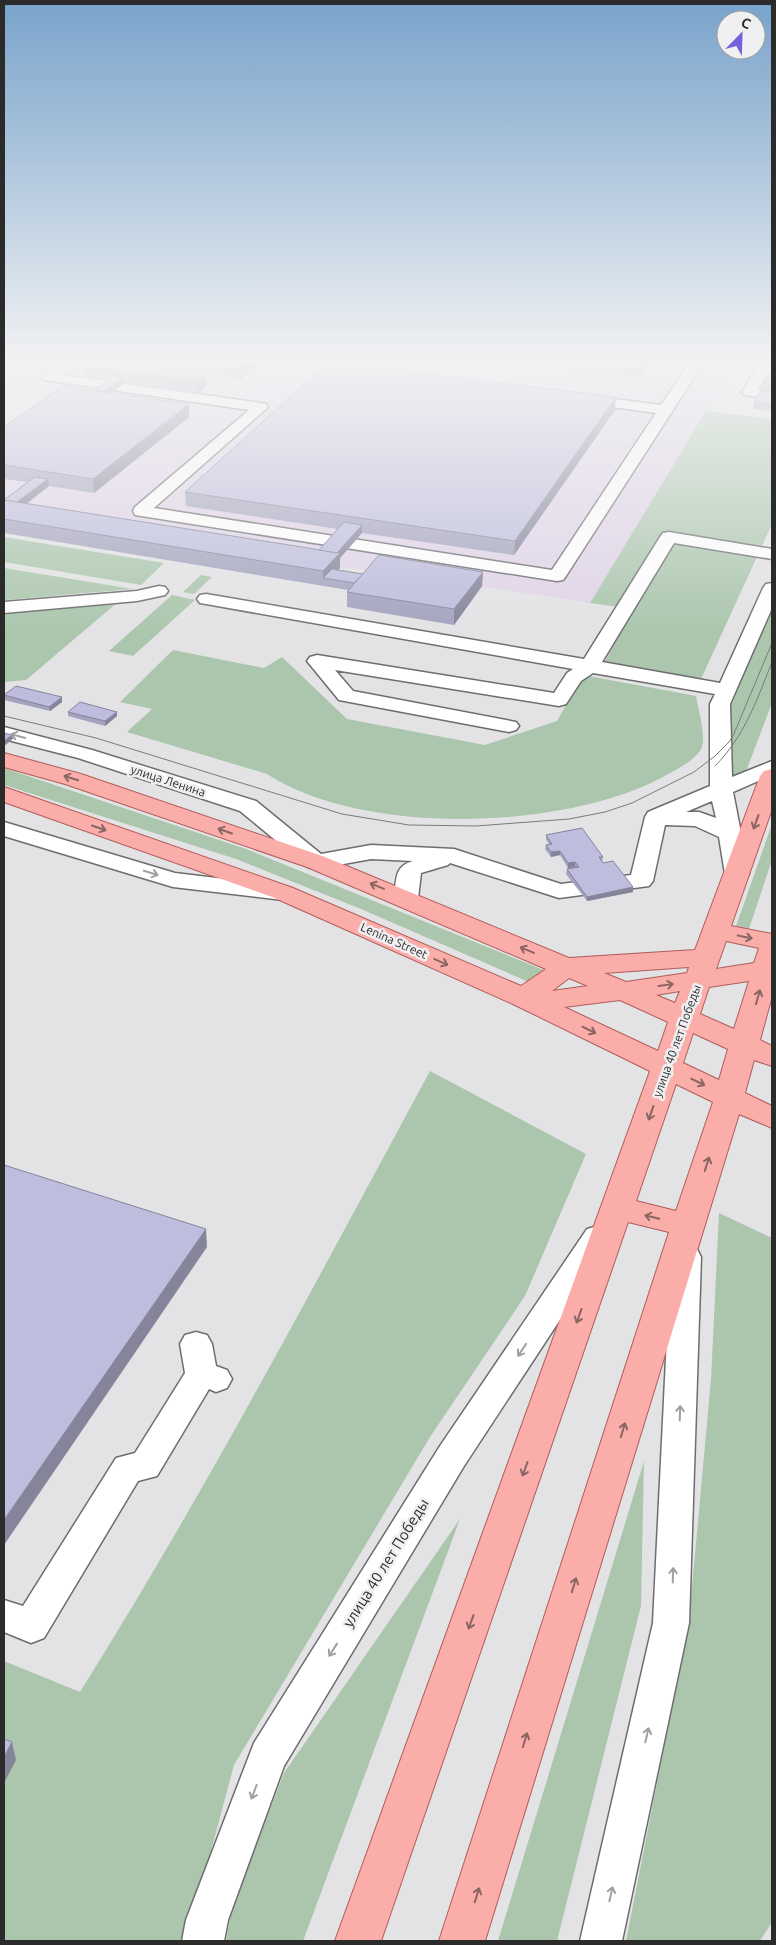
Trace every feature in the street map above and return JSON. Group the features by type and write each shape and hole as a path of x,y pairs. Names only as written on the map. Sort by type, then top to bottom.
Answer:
{"main road":[{"path":"4,760 73,779 316,862 406,898 623,991 772,1058"},
{"name":"улица 40 лет Победы","path":"358,1941 684,1018 772,776"},
{"name":"Lenina Street","path":"4,794 284,893 527,1000 772,1118"},
{"path":"717,931 772,942"},
{"path":"462,1941 729,1097 769,960 702,969 623,991 527,1000"},
{"path":"527,1000 567,967 702,969"},
{"path":"618,1208 687,1225"}],"street":[{"path":"208,453 141,511 557,576 637,453"},
{"path":"509,726 346,696 317,661 558,700 574,677 590,666 669,537 772,554"},
{"path":"737,874 721,788 720,704 772,588"},
{"path":"4,608 137,596 159,591"},
{"path":"206,599 726,690"},
{"name":"улица Ленина","path":"4,733 85,754 248,806 316,862"},
{"path":"656,817 772,767"},
{"path":"656,817 700,819 729,833"},
{"path":"316,862 371,852 454,856 558,891 641,881 656,817"},
{"path":"4,828 173,880 284,893"},
{"path":"406,898 410,870 454,856"},
{"name":"улица 40 лет Победы","path":"203,1941 207,1920 268,1756 452,1456 618,1208"},
{"path":"601,1941 671,1623 687,1225"},
{"path":"4,1616 31,1626 128,1468 145,1466 204,1366"}],"shaded area":[{"path":"4,453 681,453 590,603 379,570 340,568 4,514"}],"green space":[{"path":"681,453 772,453 772,524 701,679 604,663 634,609 590,603"},
{"path":"4,537 164,563 141,585 4,562"},
{"path":"4,568 133,589 4,600"},
{"path":"201,575 212,577 194,594 183,592"},
{"path":"172,595 195,600 133,656 109,651"},
{"path":"118,602 26,680 4,682 4,612"},
{"path":"772,604 772,703 745,774 729,780 728,706"},
{"path":"173,650 264,668 282,657 347,719 485,745 557,721 583,675 696,696 703,732 702,746 700,751 691,760 659,779 618,796 570,808 517,816 462,819 406,816 354,808 307,794 267,774 127,732 152,709 120,702"},
{"path":"4,768 246,849 546,971 531,983 361,909 236,859 4,785"},
{"path":"772,824 772,860 748,932 735,929"},
{"path":"430,1071 586,1154 525,1296 430,1437 234,1765 187,1941 4,1941 4,1661 80,1692 172,1540 216,1462"},
{"path":"719,1213 772,1238 772,1922 760,1941 626,1941 689,1620 711,1379"},
{"path":"644,1461 641,1606 557,1941 498,1941"},
{"path":"460,1519 303,1941 226,1941 232,1907 284,1773"}],"building":[{"path":"4,453 127,453 93,479 4,465"},
{"path":"228,453 577,453 515,541 185,492"},
{"path":"35,477 48,479 17,502 4,500"},
{"path":"4,500 340,553 323,571 4,519"},
{"path":"344,522 362,525 337,553 319,550"},
{"path":"379,555 483,572 454,609 347,592"},
{"path":"332,569 363,574 354,583 323,578"},
{"path":"16,686 62,697 49,707 4,695"},
{"path":"80,702 117,712 105,721 68,712"},
{"path":"4,733 12,735 4,741"},
{"path":"582,828 603,857 599,857 603,863 613,861 633,887 587,897 567,869 579,867 575,862 568,863 560,851 551,852 546,845 552,844 546,835"},
{"path":"4,1165 206,1229 4,1520"},
{"path":"4,1739 12,1742 4,1757"}],"tram line":[{"path":"4,716 96,738 342,814 409,825 476,826 569,819 605,812 632,803 694,772 715,756 733,736 772,643"},
{"path":"715,766 742,730 772,662"}]}
